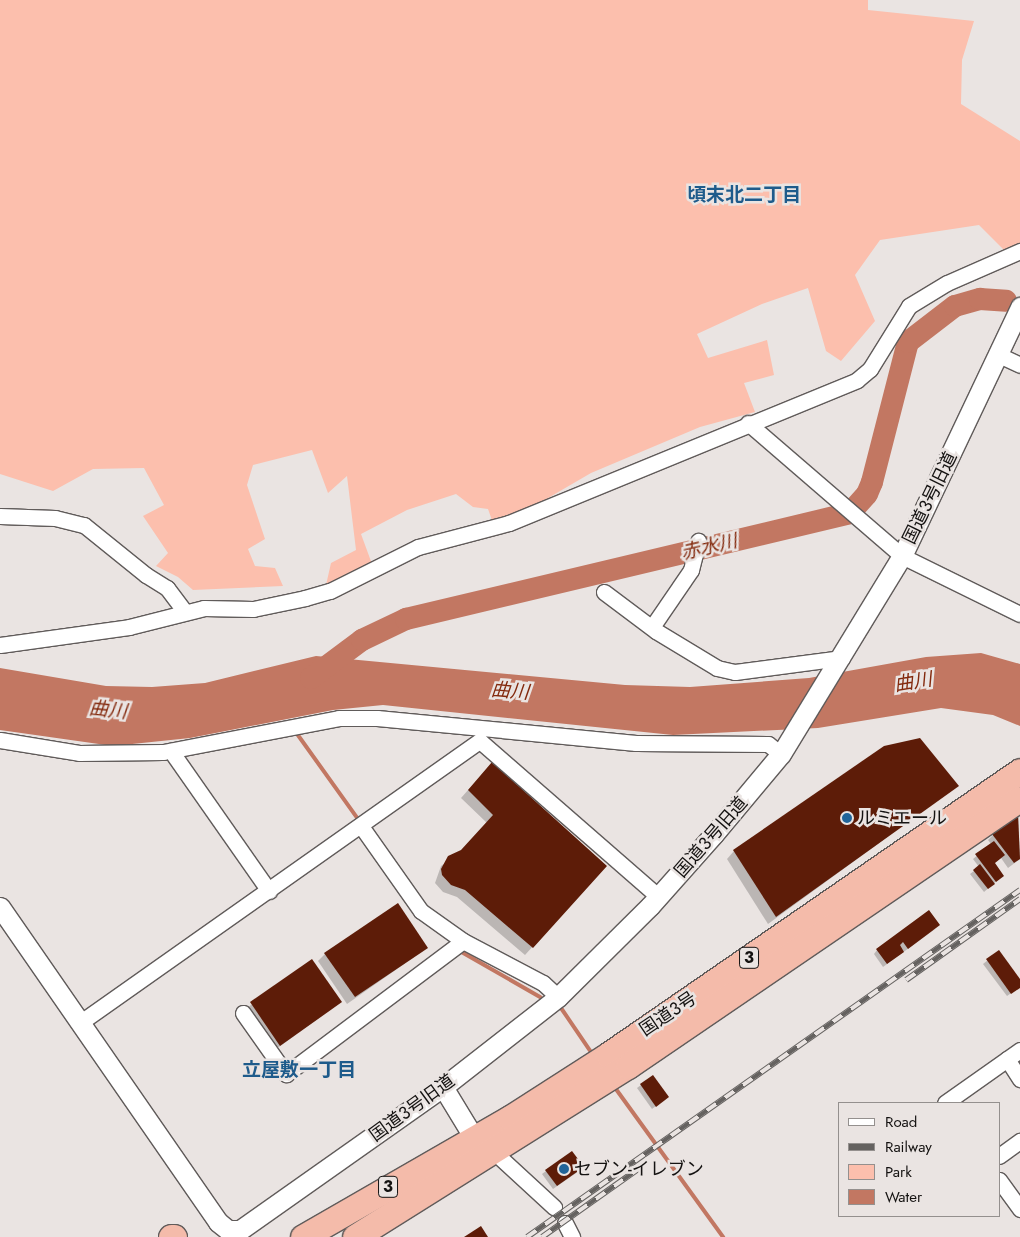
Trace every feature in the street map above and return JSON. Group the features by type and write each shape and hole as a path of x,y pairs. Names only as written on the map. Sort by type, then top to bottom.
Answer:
{"highway":[{"name":"国道3号","path":"355,1237 409,1204 483,1144 1020,771"},
{"name":"国道3号","path":"303,1237 334,1218 483,1144 745,988 1020,799"},
{"path":"367,1237 409,1204"},
{"path":"284,1237 334,1218"}],"street":[{"path":"0,645 129,628 204,608 252,609 330,591 418,547 510,523 748,423 857,380 870,369 909,306 947,283 1020,251"},
{"name":"国道3号旧道","path":"81,1022 218,1222 228,1230 240,1230 443,1087 558,997 659,897 781,754 790,736 838,664 902,556 999,355 1020,307"},
{"path":"999,355 1020,365"},
{"path":"748,423 902,556 1020,614"},
{"path":"0,516 55,518 84,525 146,575 168,588 185,612"},
{"path":"652,627 691,570 698,541"},
{"path":"604,592 652,627 717,668 735,672 838,664"},
{"path":"0,740 79,753 171,751 339,718 377,718 636,743 768,744 781,754"},
{"path":"0,907 81,1022 480,741 659,897"},
{"path":"171,751 269,891"},
{"path":"361,826 421,911 463,941 543,983 558,997"},
{"path":"243,1013 286,1074 463,941"},
{"path":"946,1102 1020,1050"},
{"path":"1007,1059 1020,1078"},
{"path":"443,1087 483,1144 554,1207"},
{"path":"1000,1155 1020,1141"},
{"path":"1000,1181 1020,1209"},
{"path":"565,1223 572,1237"}],"green space":[{"path":"0,0 868,0 868,10 974,21 962,60 961,104 1020,141 1020,246 1008,254 979,225 880,240 855,275 875,321 841,361 826,351 808,288 762,304 697,334 708,358 767,340 774,375 744,383 755,412 700,427 591,473 536,505 493,523 488,509 473,507 456,494 407,510 361,534 372,564 326,585 331,563 356,550 347,476 328,493 312,450 253,465 247,485 265,539 248,549 255,566 275,568 283,586 193,590 178,577 156,566 168,553 143,516 164,505 144,468 93,469 53,491 0,474"}],"water":[{"name":"曲川","path":"981,653 1020,664 1020,726 993,715 941,708 818,728 673,735 383,705 333,710 190,738 113,746 0,730 0,668 106,686 152,687 205,683 316,656 625,685 690,687 809,678 926,657"}],"building":[{"name":"ルミエール","path":"920,738 959,786 776,917 733,850 884,746"},
{"path":"492,762 607,866 533,948 465,890 451,885 442,875 441,869 448,856 461,850 493,815 468,790"},
{"path":"1018,814 1020,859 1014,863 992,834"},
{"path":"994,841 1005,855 995,863 1004,876 996,882 975,854"},
{"path":"980,864 995,884 988,889 973,870"},
{"path":"398,903 428,948 355,997 324,953"},
{"path":"929,910 940,925 908,949 903,942 900,945 904,952 887,964 876,949"},
{"path":"999,950 1020,979 1020,988 1011,994 986,959"},
{"path":"312,959 342,1002 280,1046 250,1002"},
{"path":"653,1075 669,1097 656,1107 640,1084"},
{"name":"セブン-イレブン","path":"572,1151 584,1167 557,1186 545,1170"},
{"path":"481,1226 488,1237 464,1237"}],"waterway":[{"name":"赤水川","path":"311,678 362,640 406,619 850,513 867,494 872,482 908,342 955,306 980,299 1006,301"},
{"path":"295,731 358,819"},
{"path":"458,950 540,997"},
{"path":"561,1008 591,1052"},
{"path":"613,1085 723,1237"}],"railway":[{"path":"527,1237 1020,890"},
{"path":"906,980 1020,899"},
{"path":"542,1237 638,1169"}],"place":[{"name":"ルミエール","path":"847,818"},
{"name":"セブン-イレブン","path":"564,1169"}],"district":[{"name":"頃末北二丁目","path":"744,195"},
{"name":"立屋敷一丁目","path":"299,1070"}]}
